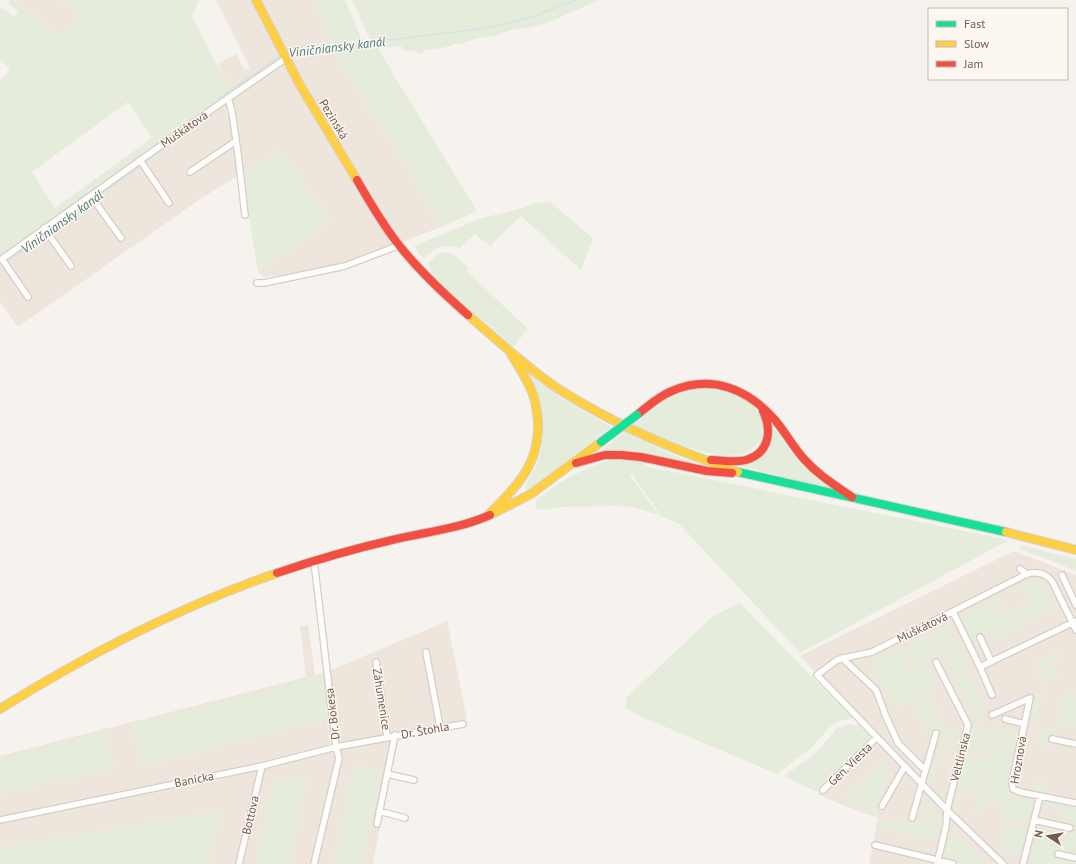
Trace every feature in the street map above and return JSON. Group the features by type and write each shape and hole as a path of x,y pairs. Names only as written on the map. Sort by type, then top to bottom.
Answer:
{"main road":[{"name":"Pezinská","path":"256,0 283,55 328,133 373,206 400,245 438,288 457,306 550,382 587,406 635,432 702,460 745,474"},
{"path":"484,518 506,498 522,479 531,464 537,440 538,421 532,394 508,348"},
{"path":"0,709 74,664 155,623 240,586 314,561 407,537 466,524 484,518 520,501 637,415 672,391 689,385 701,383 718,384 746,394 772,416 796,449 819,474 856,499"},
{"path":"702,460 739,461 745,460 758,453 767,442 770,432 767,418 758,404"},
{"path":"571,465 605,455 621,455 641,457 707,471 745,474 1027,537 1076,550"}],"street":[{"name":"Muškátová","path":"28,297 2,259 228,98 283,55"},
{"path":"228,98 232,112 245,215"},
{"path":"190,172 236,141"},
{"path":"140,160 169,203"},
{"path":"91,196 121,238"},
{"path":"44,228 71,266"},
{"path":"257,283 264,283 345,266 400,245"},
{"name":"Dr. Bokesa","path":"314,561 336,747 339,758 314,864"},
{"name":"Muškátová","path":"1020,570 1027,574"},
{"name":"Muškátová","path":"877,737 816,675 837,660 872,652 1033,572 1045,574 1052,581 1074,622 1076,630"},
{"path":"1062,575 1076,604"},
{"path":"953,612 992,695"},
{"path":"980,667 1074,622"},
{"path":"980,637 991,661"},
{"path":"426,652 440,727"},
{"path":"842,658 876,690 898,743 925,770"},
{"name":"Záhumenice","path":"376,662 387,737"},
{"name":"Veltlínska","path":"936,662 968,725 947,810 946,826 938,862"},
{"name":"Hroznová","path":"992,715 1030,698 1012,782 1013,789 1040,796"},
{"path":"1006,719 1024,724"},
{"name":"Dr. Štohla","path":"387,737 464,724"},
{"path":"912,818 936,733"},
{"path":"377,824 395,735"},
{"name":"Banícka","path":"0,820 262,766 336,747 387,737"},
{"path":"877,737 947,810 1003,864"},
{"name":"Gen. Viesta","path":"823,790 877,737"},
{"path":"1052,739 1076,744"},
{"name":"Bottova","path":"239,864 262,766"},
{"path":"882,806 905,766"},
{"path":"387,774 414,780"},
{"path":"1023,864 1040,796 1076,803"},
{"path":"379,811 405,818"},
{"path":"1034,820 1070,828"},
{"path":"946,826 959,822"},
{"path":"875,845 938,862 953,864"},
{"path":"1058,854 1076,858"}],"shaded area":[{"path":"13,0 62,0 82,14 64,38"},
{"path":"216,0 314,0 339,60 403,160 441,227 360,258 314,270 264,277 258,272 332,220 242,173 199,200 18,327 0,302 0,257 231,91 218,64 236,54 245,71 250,68"},
{"path":"1014,551 1076,575 1076,864 869,864 878,818 817,794 877,737 800,656"},
{"path":"447,621 467,720 397,735 373,864 0,864 0,756 306,677 300,626 308,625 315,675 329,671"}],"green space":[{"path":"10,0 13,0 64,38 81,14 62,0 199,0 192,17 231,91 0,257 0,81 10,69 0,60 0,6 14,17 18,11 8,3","holes":["128,102 152,138 55,208 32,172"]},
{"path":"314,0 345,0 361,37 376,48 370,39 352,0 599,0 547,23 522,29 515,29 494,36 479,38 451,46 425,50 423,53 419,54 414,51 405,51 401,46 378,49 477,211 441,227 403,160 339,60"},
{"path":"279,150 332,220 258,272 242,173"},
{"path":"550,202 593,238 581,270 521,216 490,246 475,234 460,248 454,246 440,247 423,259 414,246 482,218 522,208 535,203"},
{"path":"447,252 453,254 469,268 467,271 528,329 513,347 462,304 433,277 428,264 437,254"},
{"path":"523,367 543,384 576,407 611,427 526,492 528,480 538,461 543,437 543,425 539,401 535,389"},
{"path":"707,388 737,396 754,407 760,415 763,425 762,436 757,444 749,451 732,456 703,452 672,442 634,425 661,404 675,396 695,389"},
{"path":"773,427 796,459 820,482 835,490 729,463 746,464 761,457 768,448 772,438"},
{"path":"625,432 674,455 709,468 638,451 617,450 598,453"},
{"path":"613,459 645,461 644,465 630,475 659,515 635,508 618,506 537,509 535,505 536,500 563,481 582,471"},
{"path":"644,466 1009,540 800,653 679,524 661,516 632,474"},
{"path":"1021,545 1076,559 1076,571 1018,548"},
{"path":"1033,581 1038,581 1044,584 1053,602 1001,626 990,603 1000,597 1002,601 996,605 1001,616 1028,604 1031,600 1026,590 1019,593 1016,589"},
{"path":"740,603 853,719 842,720 832,725 811,748 777,774 637,715 626,708 626,698 713,616"},
{"path":"1054,603 1056,608 992,640 989,634"},
{"path":"988,604 999,627 972,640 961,617"},
{"path":"947,624 959,647 942,654 930,633"},
{"path":"928,634 939,655 914,667 903,647"},
{"path":"900,648 936,720 935,732 929,730 913,697 911,699 927,730 924,731 909,701 895,707 884,685 874,675 878,674 873,662"},
{"path":"959,648 969,667 952,675 943,656"},
{"path":"1061,651 1057,661 1040,669 1036,662"},
{"path":"928,664 938,683 923,691 913,671"},
{"path":"1054,666 1059,676 1043,684 1038,674"},
{"path":"968,672 987,714 982,714 977,720 955,678"},
{"path":"323,675 328,719 143,766 131,725"},
{"path":"928,690 943,721 941,729 952,733 954,727 959,729 957,738 937,732 939,721 924,692"},
{"path":"1074,690 1076,704 1076,727 1057,725 1063,697"},
{"path":"1043,692 1037,722 1029,721 1035,694"},
{"path":"999,722 1002,723 1001,730 1018,735 1014,749 1006,747 1006,744 1004,743 1002,746 993,744"},
{"path":"849,724 861,725 872,737 817,792 784,776 817,752 836,729"},
{"path":"977,724 981,731 988,734 993,732 987,755 979,753 980,748 977,747 975,752 967,750 972,725"},
{"path":"1056,728 1053,744 1040,749 1039,730 1047,732"},
{"path":"105,731 114,768 0,794 0,759"},
{"path":"941,736 961,742 954,764 946,762 948,758 953,760 956,747 942,743 931,786 929,786 936,793 947,796 945,804 927,785 924,784 926,776 930,777"},
{"path":"993,747 1002,749 1001,754 1004,755 1005,750 1014,752 1006,786 1009,794 1014,795 1000,805 996,803 997,799 995,798 993,802 988,803 981,792"},
{"path":"889,753 890,755 878,817 841,799"},
{"path":"966,753 975,755 973,762 976,763 978,756 987,758 979,791 958,786"},
{"path":"354,764 381,773 362,864 333,864"},
{"path":"308,775 289,864 256,864 272,782"},
{"path":"1034,778 1046,781 1042,796 1031,793"},
{"path":"959,789 979,793 987,805 982,811 982,814 974,813 978,796 963,792 956,815 951,810 952,806 954,806"},
{"path":"921,794 943,817 942,824 923,819 926,806 917,803"},
{"path":"1017,796 1032,799 1034,801 1029,823 1017,821 1017,817 1015,816 1014,820 1002,817 1003,813 1001,808"},
{"path":"1044,801 1076,808 1076,829 1070,827 1072,819 1063,817 1064,810 1042,805"},
{"path":"220,811 208,864 0,864 0,848"},
{"path":"894,817 940,826 935,841 880,828 882,820 893,823"},
{"path":"1006,822 1014,824 1013,828 1015,825 1028,828 1021,855 1011,855 999,843 1001,841"},
{"path":"1040,827 1069,834 1070,831 1076,833 1076,854 1057,851 1057,854 1076,859 1076,864 1031,864"},
{"path":"950,828 954,834 986,864 961,864 941,859 947,829"}],"waterway":[{"name":"Viničniansky kanál","path":"286,53 487,28 532,17 576,0"},
{"name":"Viničniansky kanál","path":"219,101 219,98 281,55"},
{"name":"Viničniansky kanál","path":"144,163 219,109 219,107"},
{"name":"Viničniansky kanál","path":"96,198 141,166"},
{"name":"Viničniansky kanál","path":"48,232 92,201"},
{"name":"Viničniansky kanál","path":"6,263 45,234"}],"traffic: fast":[{"path":"601,442 637,415"},
{"path":"738,472 1006,532"}],"traffic: slow":[{"path":"256,0 300,85 357,180"},
{"path":"468,315 534,371 557,388 600,414 668,446 738,472"},
{"path":"489,514 509,494 525,473 531,462 538,437 538,418 533,395 525,377 511,354"},
{"path":"490,515 531,494 601,442"},
{"path":"1006,532 1076,550"},
{"path":"0,709 67,669 169,616 241,586 277,573"}],"traffic: jam":[{"path":"357,180 380,218 403,250 430,279 468,315"},
{"path":"637,415 663,396 687,386 701,384 728,388 741,393 764,409 775,420 796,450 809,465 827,480 852,497"},
{"path":"711,460 742,461 754,457 760,452 767,440 768,433 768,426 763,411"},
{"path":"576,463 605,455 621,455 641,457 707,471 732,473"},
{"path":"277,573 348,551 466,524 490,515"}]}
